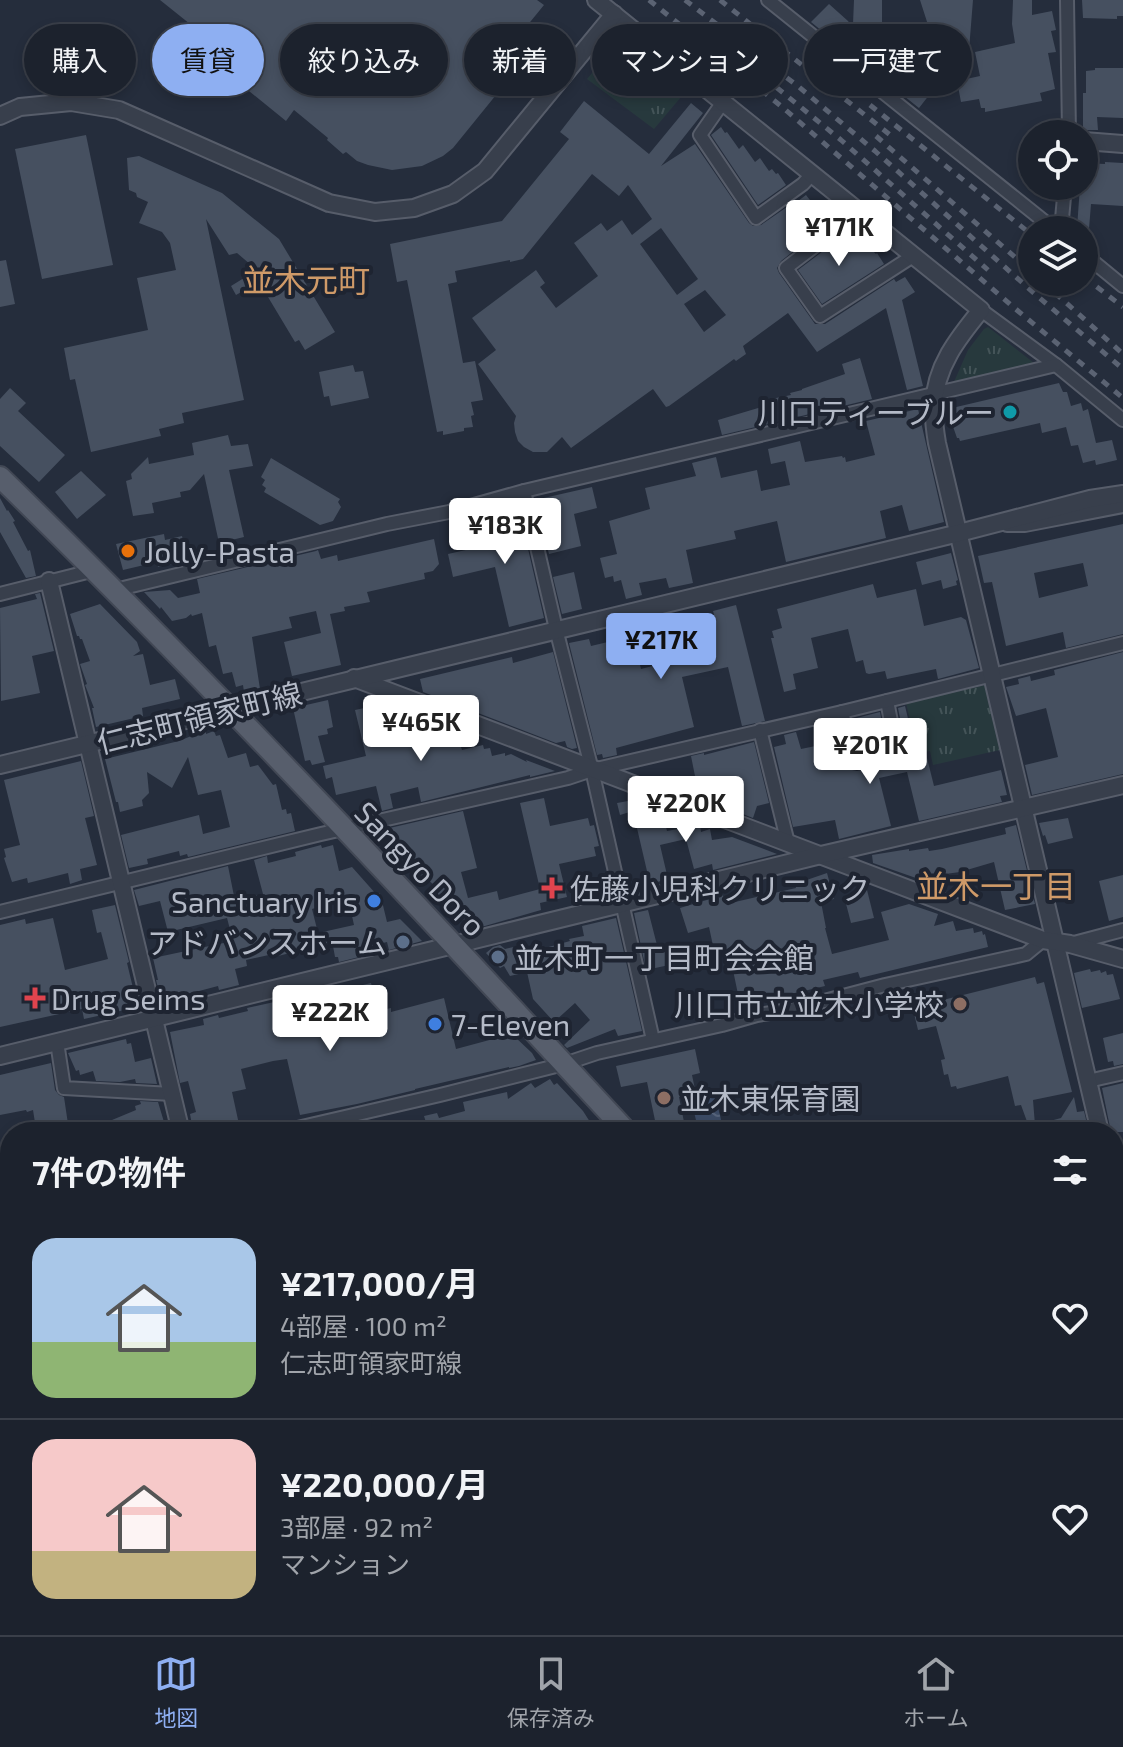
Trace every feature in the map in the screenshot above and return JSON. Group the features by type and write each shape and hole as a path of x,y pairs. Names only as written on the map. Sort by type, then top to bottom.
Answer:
{"main road":[{"name":"Sangyo Doro","path":"0,477 115,590 230,710 618,1122"}],"street":[{"path":"596,0 913,256 1123,420"},
{"path":"768,0 1040,216"},
{"path":"1067,0 1069,120"},
{"path":"0,116 20,107 71,102 119,110 329,203 375,212 414,208 453,194 485,171 614,14"},
{"path":"723,102 700,135 756,218 812,174"},
{"path":"1098,142 1123,144"},
{"path":"859,212 786,268 820,316 913,256"},
{"path":"1098,265 1123,286"},
{"path":"981,310 954,343 938,377 933,409 937,443 1098,1122"},
{"path":"115,590 1056,365"},
{"path":"524,491 653,1040"},
{"name":"仁志町領家町線","path":"0,765 1090,499 1123,494"},
{"path":"988,525 1025,525 1123,506"},
{"path":"0,594 95,570"},
{"path":"49,581 179,1122"},
{"path":"0,912 1123,643"},
{"path":"354,678 1056,942 1123,959"},
{"path":"842,712 855,762 897,752 887,701"},
{"path":"760,730 788,843"},
{"path":"0,1056 821,855 1123,785"},
{"path":"322,1122 564,1064 597,1053 1026,954 1056,942 1123,930"},
{"path":"57,1042 64,1088 172,1094"},
{"path":"1088,1081 1123,1073"}],"green space":[{"path":"610,96 681,97 654,129"},
{"path":"988,327 1034,363 954,382 968,350"},
{"path":"985,685 1000,750 933,765 930,751 918,753 906,703"}],"water":[{"path":"715,1095 722,1122 696,1122 691,1100"}],"building":[{"path":"160,0 537,0 544,5 528,24 464,24 464,96 495,96 443,156 422,166 392,170 357,161 346,152 343,154 294,110 286,121 255,96 264,96 264,24 190,24"},
{"path":"854,0 882,0 882,22 853,24"},
{"path":"920,0 973,0 971,24 928,24"},
{"path":"1013,0 1032,0 1032,15 1052,11 1056,30 1051,31 1056,52 1048,53 1055,89 1040,93 1042,101 985,112 979,99 961,102 960,96 972,96 972,78 980,76 975,52 1015,43"},
{"path":"1082,0 1123,0 1123,16 1117,16 1117,19 1083,18"},
{"path":"829,4 850,24 813,24 811,22"},
{"path":"1123,68 1123,118 1083,120 1086,71"},
{"path":"904,96 928,96 919,108"},
{"path":"584,101 649,154 691,103 703,113 661,166 695,144 753,226 761,225 806,195 820,213 823,210 832,221 781,261 777,268 815,324 825,324 894,279 896,282 905,277 915,292 902,300 923,386 907,390 886,308 817,352 788,313 743,346 746,354 736,361 734,359 669,406 666,407 653,389 571,448 562,437 547,452 533,452 524,447 515,432 516,416 478,364 496,350 472,318 536,270 545,283 540,287 556,308 598,276 574,243 601,223 607,231 622,220 632,235 652,219 628,185 619,196 592,174 523,259 455,271 457,282 448,284 463,363 475,361 483,400 471,402 473,427 443,435 443,431 437,432 407,280 397,282 390,244 502,221 569,139 560,132","holes":["661,228 698,279 677,295 640,244","705,290 726,315 704,332 684,304"]},
{"path":"721,127 739,149 743,145 755,162 760,158 769,171 772,169 778,173 786,185 758,205 711,135"},
{"path":"86,135 113,265 42,279 15,149"},
{"path":"139,156 222,193 279,239 335,332 305,350 299,340 295,342 259,282 236,295 231,286 257,270 237,253 229,255 206,219 244,400 182,413 184,423 159,429 161,436 91,452 75,379 70,380 64,348 148,330 137,278 176,270 170,243 162,232 139,223 148,202 129,190 127,158"},
{"path":"1123,163 1123,206 1091,204 1090,216 1078,216 1079,200 1098,200 1098,164"},
{"path":"851,233 867,252 871,249 877,253 884,264 822,304 798,270"},
{"path":"6,260 15,304 0,307 0,261"},
{"path":"860,358 872,399 722,435 718,420 772,404 771,399 791,395 845,374 842,364"},
{"path":"353,365 355,372 363,371 369,398 331,406 329,396 324,397 319,372"},
{"name":"川口ティーブルー","path":"1059,383 1063,392 1067,392 1071,406 1081,403 1083,411 1088,409 1096,443 1112,440 1117,460 1096,465 1095,460 1083,463 1078,445 1071,446 1066,427 1042,433 1040,423 960,441 957,438 950,418 952,408"},
{"path":"10,388 26,403 18,411 65,455 39,482 0,446 0,399"},
{"path":"918,409 944,522 909,531 902,505 880,511 886,538 786,562 777,521 734,531 736,539 686,550 693,583 669,588 666,578 639,583 642,595 626,599 621,580 614,582 613,576 605,578 600,558 617,554 609,521 650,509 645,488 696,476 692,463 716,457 721,478 757,470 761,491 790,485 785,461 771,464 768,449 800,441 805,462 842,456 846,462 875,455 866,421"},
{"path":"228,435 231,446 248,444 253,466 229,470 244,537 219,543 204,474 190,490 180,492 181,497 152,503 154,513 133,516 126,481 132,479 131,474 148,457 149,464 194,455 192,443"},
{"path":"271,458 340,499 341,507 333,521 320,525 264,492 266,488 262,485 265,480 261,477"},
{"path":"81,471 106,495 77,519 55,492"},
{"path":"592,487 597,508 574,514 581,546 549,554 535,500"},
{"path":"0,498 30,550 36,576 26,578 0,532"},
{"path":"517,504 521,520 506,524 526,540 544,618 509,627 495,567 453,577 448,554 488,545 482,515"},
{"path":"1123,524 1123,634 1066,648 1063,632 1006,646 992,582 984,583 978,556","holes":["1083,563 1088,586 1039,598 1034,573"]},
{"path":"164,534 165,540 182,536 187,561 158,567 157,562 123,570 116,544"},
{"path":"434,539 439,564 433,571 424,573 425,579 367,592 370,602 344,607 345,611 330,614 341,665 292,676 284,642 321,633 316,611 289,617 292,628 252,637 260,689 244,692 243,685 236,687 232,672 223,674 216,645 209,647 202,613 172,621 144,592 170,590 178,598 200,593 197,579 318,550 321,559 337,555 338,561"},
{"path":"951,553 957,585 943,589 941,580 922,585 916,562"},
{"path":"574,572 582,609 562,614 553,577"},
{"path":"873,584 877,598 916,589 924,626 961,617 966,620 979,668 938,679 936,669 887,679 885,671 869,674 863,660 856,662 848,629 811,638 818,668 793,674 796,689 784,692 771,638 774,638 772,631 782,628 777,609"},
{"path":"40,593 54,651 32,656 40,693 1,701 0,608 37,599 35,594"},
{"path":"100,604 137,642 140,651 133,656 143,654 150,685 175,679 180,699 142,708 143,716 96,727 94,708 80,664 90,661 70,614"},
{"path":"736,605 765,721 742,726 728,667 682,677 694,727 616,748 617,755 603,758 602,754 597,755 569,643 589,639 591,646 633,636 641,669 664,663 658,630 715,618 713,611"},
{"path":"553,652 577,748 572,749 567,747 565,741 556,743 423,692 420,679 512,657 513,663"},
{"path":"1123,652 1123,774 1032,795 1025,765 1058,757 1046,708 1016,716 1006,687 1019,684 1018,679 1030,676 1031,681 1055,675 1054,670"},
{"path":"328,700 333,727 327,729 328,734 318,736 325,762 312,765 310,760 305,761 293,708"},
{"path":"905,706 917,756 926,754 934,786 1001,770 1007,795 1000,796 1002,802 919,821 907,772 879,778 891,826 839,839 835,820 793,827 774,747 786,744 784,735 796,732 801,749 830,743 826,726 836,724 847,765 852,770 899,761 904,758 906,750 898,708"},
{"path":"369,707 371,718 384,715 387,726 417,721 442,731 443,736 455,734 462,750 483,745 484,749 490,748 492,756 511,754 555,771 421,802 418,787 390,794 393,808 382,811 376,786 336,795 332,777 326,779 323,766 366,756 355,710"},
{"path":"880,712 886,745 862,751 853,719"},
{"path":"206,730 206,734 214,731 216,736 220,735 228,758 246,753 250,767 258,765 273,785 276,784 282,810 291,813 295,831 188,857 187,854 180,856 179,851 147,859 148,864 129,868 121,835 199,815 203,834 230,827 221,790 198,795 188,757 172,788 147,772 149,793 142,800 143,806 120,812 105,759 179,741"},
{"path":"754,742 769,803 757,806 753,818 717,804 717,801 697,796 691,756"},
{"path":"81,761 94,816 85,818 97,865 80,869 82,880 70,884 68,873 28,883 27,878 12,882 4,849 20,845 4,780"},
{"path":"544,798 550,826 588,818 590,826 594,825 599,846 594,847 596,856 559,864 567,897 540,903 541,910 478,928 476,921 465,924 461,910 457,912 453,897 440,901 436,887 424,876 419,880 401,861 399,863 375,835 381,830 463,811 477,868 461,872 468,898 497,891 499,900 540,889 520,803"},
{"path":"628,801 651,807 648,808 650,814 662,811 667,831 693,823 700,825 701,832 710,829 712,840 732,837 777,854 713,870 712,864 694,869 686,839 660,845 668,879 650,884 633,811 620,815 617,803"},
{"path":"1068,818 1073,838 1048,844 1039,823"},
{"path":"1016,825 1035,904 1005,910 994,862 960,872 916,878 873,863 872,855 909,849 942,849 1006,834 1005,828"},
{"path":"333,845 339,871 352,867 376,894 380,893 387,922 400,919 422,941 389,950 387,942 358,949 359,957 339,962 333,946 246,960 247,966 235,969 239,985 219,990 218,986 184,995 185,999 162,1003 153,958 233,941 227,918 168,932 160,901 139,906 134,890 228,866 235,901 263,894 254,860 267,856 268,863 296,856 295,852","holes":["348,898 354,925 318,933 312,909"]},
{"path":"827,873 834,899 821,902 832,954 889,940 881,912 909,904 938,914 934,926 953,921 956,931 973,928 974,933 982,931 988,947 860,978 858,972 823,980 825,986 766,1000 763,993 739,999 729,951 715,955 709,927 688,933 680,908 722,893 723,896 734,894 735,902 796,888 795,884"},
{"path":"1123,875 1123,917 1109,921 1099,881"},
{"path":"867,890 874,918 851,923 844,896"},
{"path":"115,905 140,1010 84,1019 82,1009 0,1027 0,925 25,919 26,924 53,918 65,970 108,959 92,910"},
{"path":"648,910 658,949 679,944 683,962 646,970 634,913"},
{"path":"616,918 642,1031 618,1036 615,1029 567,1048 564,1045 590,1020 575,1003 554,1022 533,999 527,972 510,976 504,966 500,968 486,953 500,945 505,949 518,946 519,950 537,946 538,950 584,936 582,926"},
{"path":"1090,969 1091,972 1100,970 1101,973 1106,971 1107,975 1113,974 1120,999 1082,1008 1074,973"},
{"path":"1035,977 1037,984 1044,982 1072,1092 1033,1100 1035,1122 1027,1122 1021,1105 1015,1106 1008,1076 957,1089 956,1086 951,1087 948,1074 944,1075 941,1060 945,1059 936,1026 918,1030 910,997 933,992 935,1002"},
{"path":"371,983 378,1008 391,1008 391,1012 444,998 456,1049 508,1035 514,1036 536,1060 300,1115 287,1059 273,1061 241,1069 246,1089 232,1092 238,1122 191,1122 190,1114 196,1112 188,1081 180,1083 170,1032 204,1025 203,1019 218,1015 219,1018 248,1011 247,1008 319,992 326,994"},
{"path":"1123,1033 1123,1064 1114,1066 1113,1061 1108,1062 1103,1038"},
{"path":"126,1039 127,1044 131,1043 135,1062 151,1058 157,1084 136,1083 135,1079 96,1081 93,1071 80,1075 79,1070 76,1071 68,1053"},
{"path":"695,1049 700,1073 692,1075 696,1094 679,1097 684,1122 655,1122 647,1082 621,1087 616,1066"},
{"path":"51,1063 55,1090 64,1097 68,1122 35,1122 33,1110 0,1115 0,1075"},
{"path":"550,1079 554,1085 557,1083 590,1122 426,1122 424,1116 437,1113 439,1118 465,1111 463,1102 507,1092 508,1099 531,1083 535,1088"},
{"path":"1123,1083 1123,1122 1109,1122 1102,1088"},
{"path":"1074,1097 1077,1112 1084,1111 1087,1122 1046,1122 1061,1118"},
{"path":"140,1101 158,1102 164,1122 113,1122 136,1110 135,1106 141,1104"}],"railway":[{"path":"649,0 781,106 1123,398"},
{"path":"685,0 799,87 875,151 1123,369"},
{"path":"720,0 894,138"},
{"path":"787,96 988,270"},
{"path":"870,105 1018,224"},
{"path":"876,136 1018,260"},
{"path":"1098,288 1123,307"},
{"path":"1059,296 1123,354"}],"place":[{"name":"川口ティーブルー","path":"1010,412"},
{"name":"Jolly-Pasta","path":"128,551"},
{"name":"佐藤小児科クリニック","path":"552,888"},
{"name":"Sanctuary Iris","path":"374,901"},
{"name":"アドバンスホーム","path":"403,942"},
{"name":"並木町一丁目町会会館","path":"498,957"},
{"name":"Drug Seims","path":"35,998"},
{"name":"川口市立並木小学校","path":"960,1004"},
{"name":"7-Eleven","path":"435,1024"},
{"name":"並木東保育園","path":"664,1098"}],"district":[{"name":"並木元町","path":"306,279"},
{"name":"並木一丁目","path":"996,885"}]}
